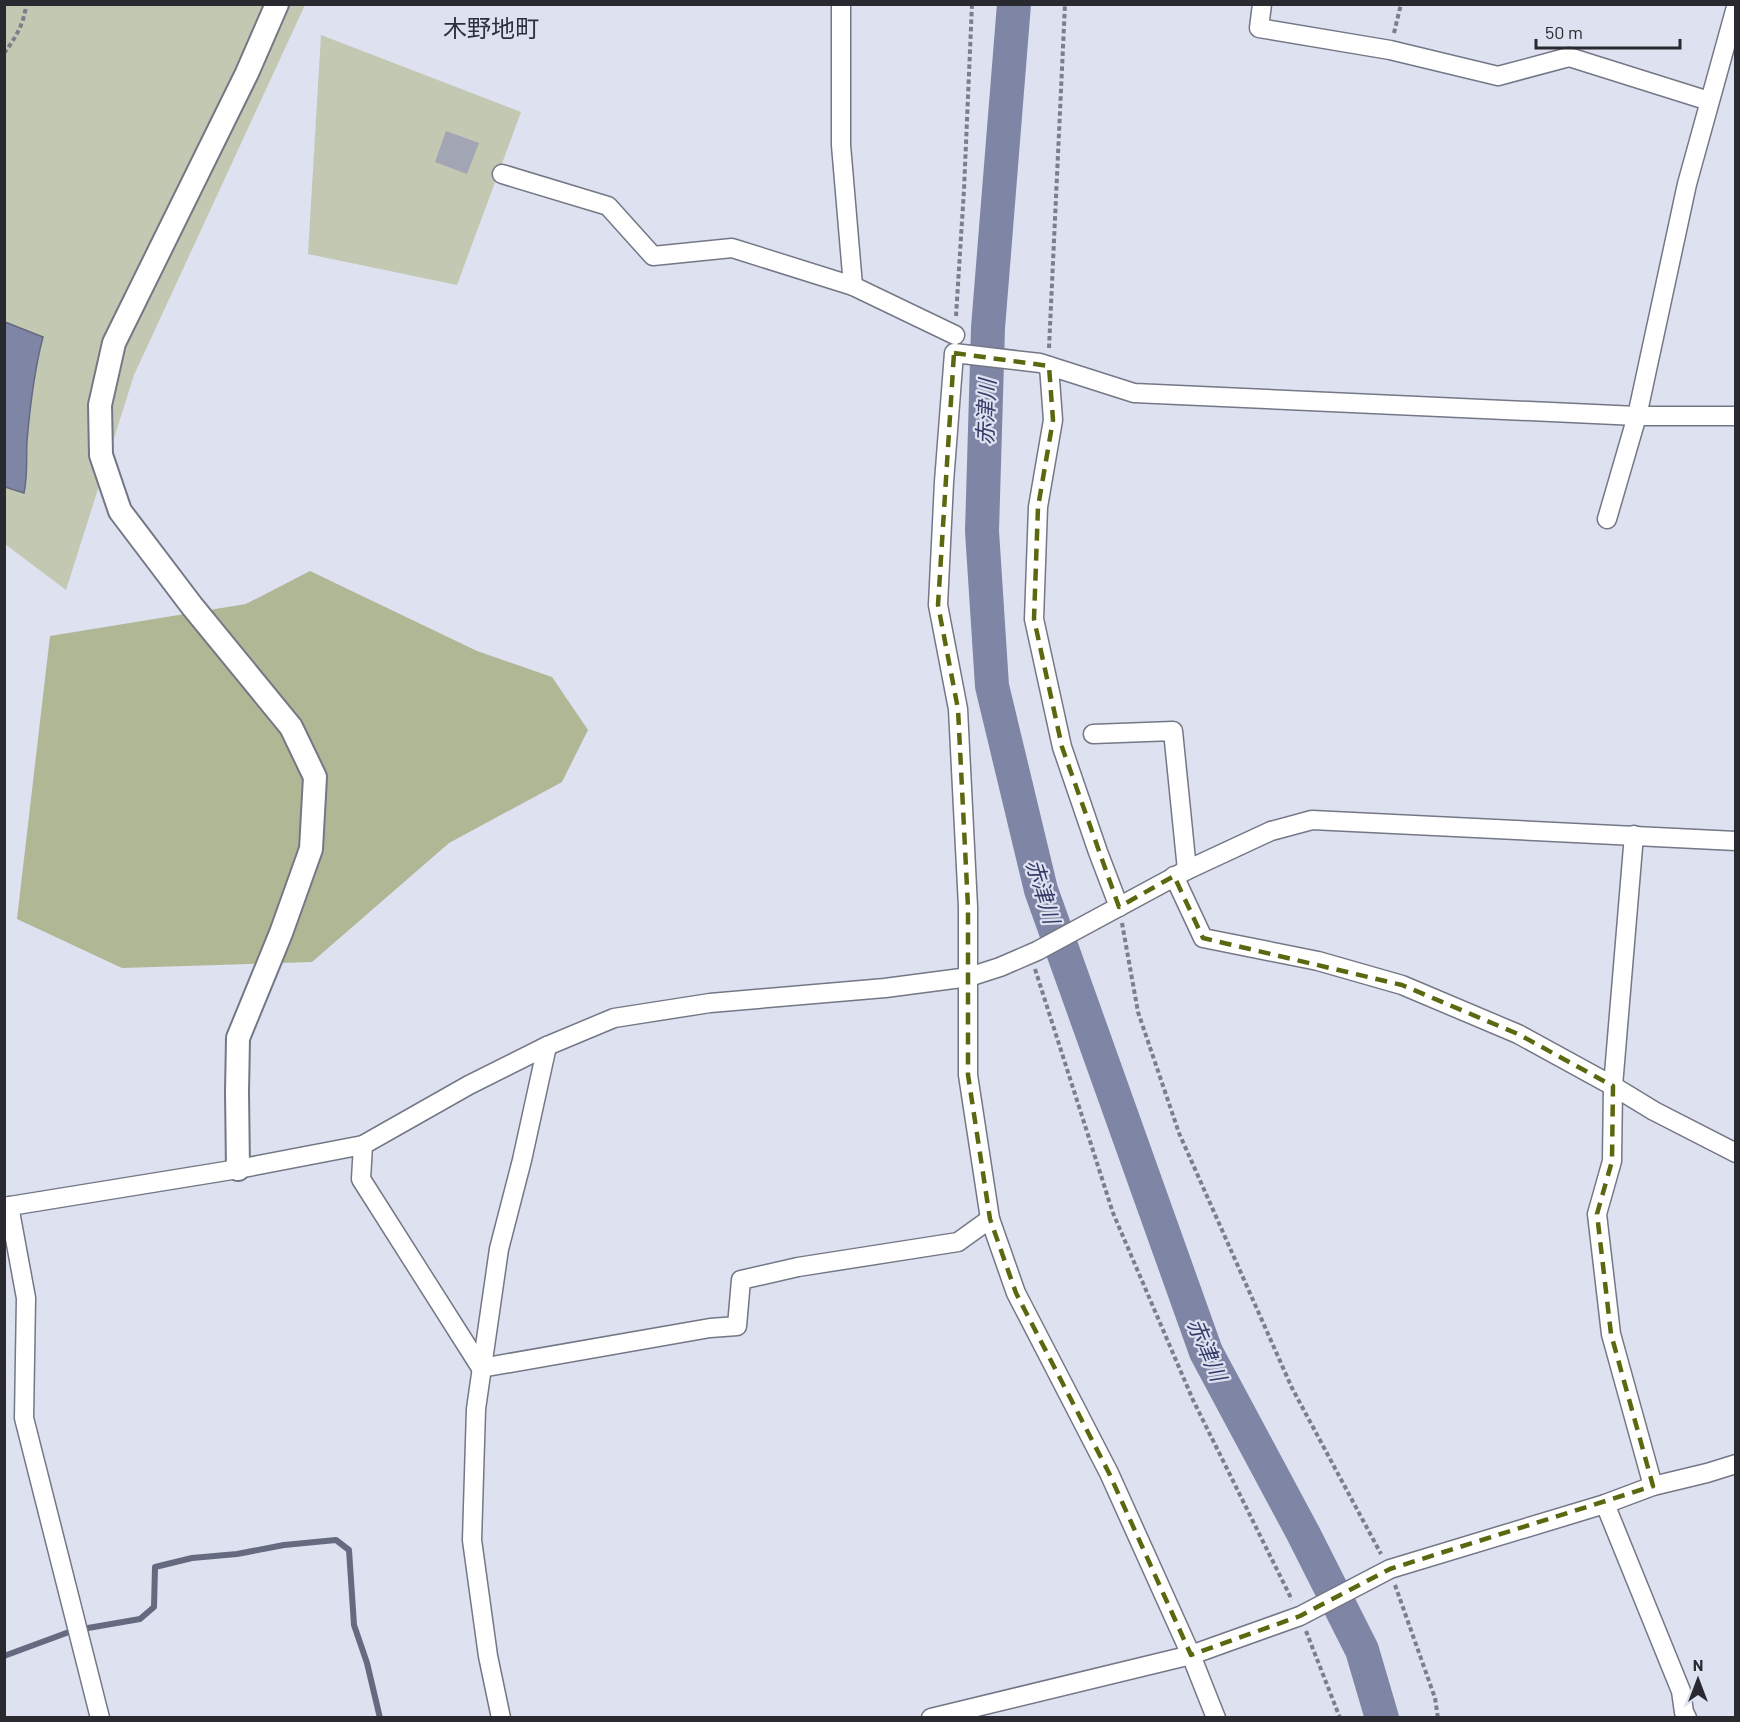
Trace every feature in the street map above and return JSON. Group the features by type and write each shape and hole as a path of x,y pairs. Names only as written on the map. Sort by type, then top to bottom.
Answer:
{"street":[{"path":"238,1169 238,1038 281,933 311,849 315,777 291,727 192,606 120,511 101,455 100,405 114,343 247,73 277,4"},
{"path":"841,4 841,145 853,286"},
{"path":"1262,4 1259,28 1390,50 1498,76 1569,57 1709,101"},
{"path":"1608,519 1636,416 1687,184 1736,7"},
{"path":"502,174 608,206 653,256 732,248 853,286 955,335"},
{"path":"1216,1718 1191,1655 1109,1473 1016,1293 990,1219 968,1075 968,907 958,709 938,605 954,352 1044,365 1134,393 1636,416 1736,416"},
{"path":"1044,365 1053,420 1038,507 1034,619 1062,747 1098,852 1113,911"},
{"path":"1093,734 1173,731 1181,873 1203,938 1317,961 1402,985 1518,1034 1613,1086 1654,1112 1736,1153"},
{"path":"100,1718 24,1418 26,1298 7,1207 238,1169 363,1145 470,1085 547,1046 614,1018 710,1003 885,988 969,977 1034,953 1181,873 1271,831 1312,820 1736,841"},
{"path":"1634,835 1613,1086 1612,1161 1597,1214 1611,1334 1653,1486"},
{"path":"501,1718 488,1656 472,1540 476,1409 499,1249 522,1160 547,1046"},
{"path":"363,1145 361,1179 481,1368"},
{"path":"481,1368 710,1328 737,1326 741,1280 798,1267 958,1242 990,1219"},
{"path":"931,1718 1191,1655 1306,1614 1386,1570 1605,1504 1653,1486 1736,1464"},
{"path":"1605,1504 1681,1691 1687,1718"}],"path":[{"path":"4,53 14,40 25,13 26,4"},
{"path":"955,335 972,4"},
{"path":"1044,365 1065,4"},
{"path":"1390,50 1401,4"},
{"path":"1113,911 1138,1012 1179,1133 1292,1388 1386,1570 1435,1698 1438,1718"},
{"path":"1034,953 1113,1213 1193,1400 1306,1614 1340,1718"}],"highlighted area":[{"path":"954,353 1049,366 1053,420 1038,507 1034,619 1062,747 1119,907 1174,876 1203,938 1402,985 1518,1034 1613,1086 1612,1161 1597,1214 1611,1334 1653,1486 1390,1569 1300,1616 1191,1655 1109,1473 1016,1293 990,1219 968,1075 968,907 958,709 938,605"}],"green space":[{"path":"5,5 305,5 134,375 66,590 5,544"},
{"path":"321,35 521,112 457,285 308,254"},
{"path":"310,571 477,651 552,677 588,730 562,782 449,843 312,962 122,968 17,919 50,636 246,604"}],"water":[{"path":"5,322 43,337 31,402 24,493 5,487"}],"building":[{"path":"446,131 479,143 467,174 435,162"}],"waterway":[{"name":"赤津川","path":"1014,4 988,328 982,531 992,686 1041,890 1206,1352 1303,1533 1362,1650 1382,1718"},
{"path":"88,1628 140,1619 154,1607 155,1567 192,1558 336,1540 349,1550 354,1625 367,1663 380,1718"},
{"path":"4,1656 69,1632"}],"district":[{"name":"木野地町","path":"491,27"}]}
